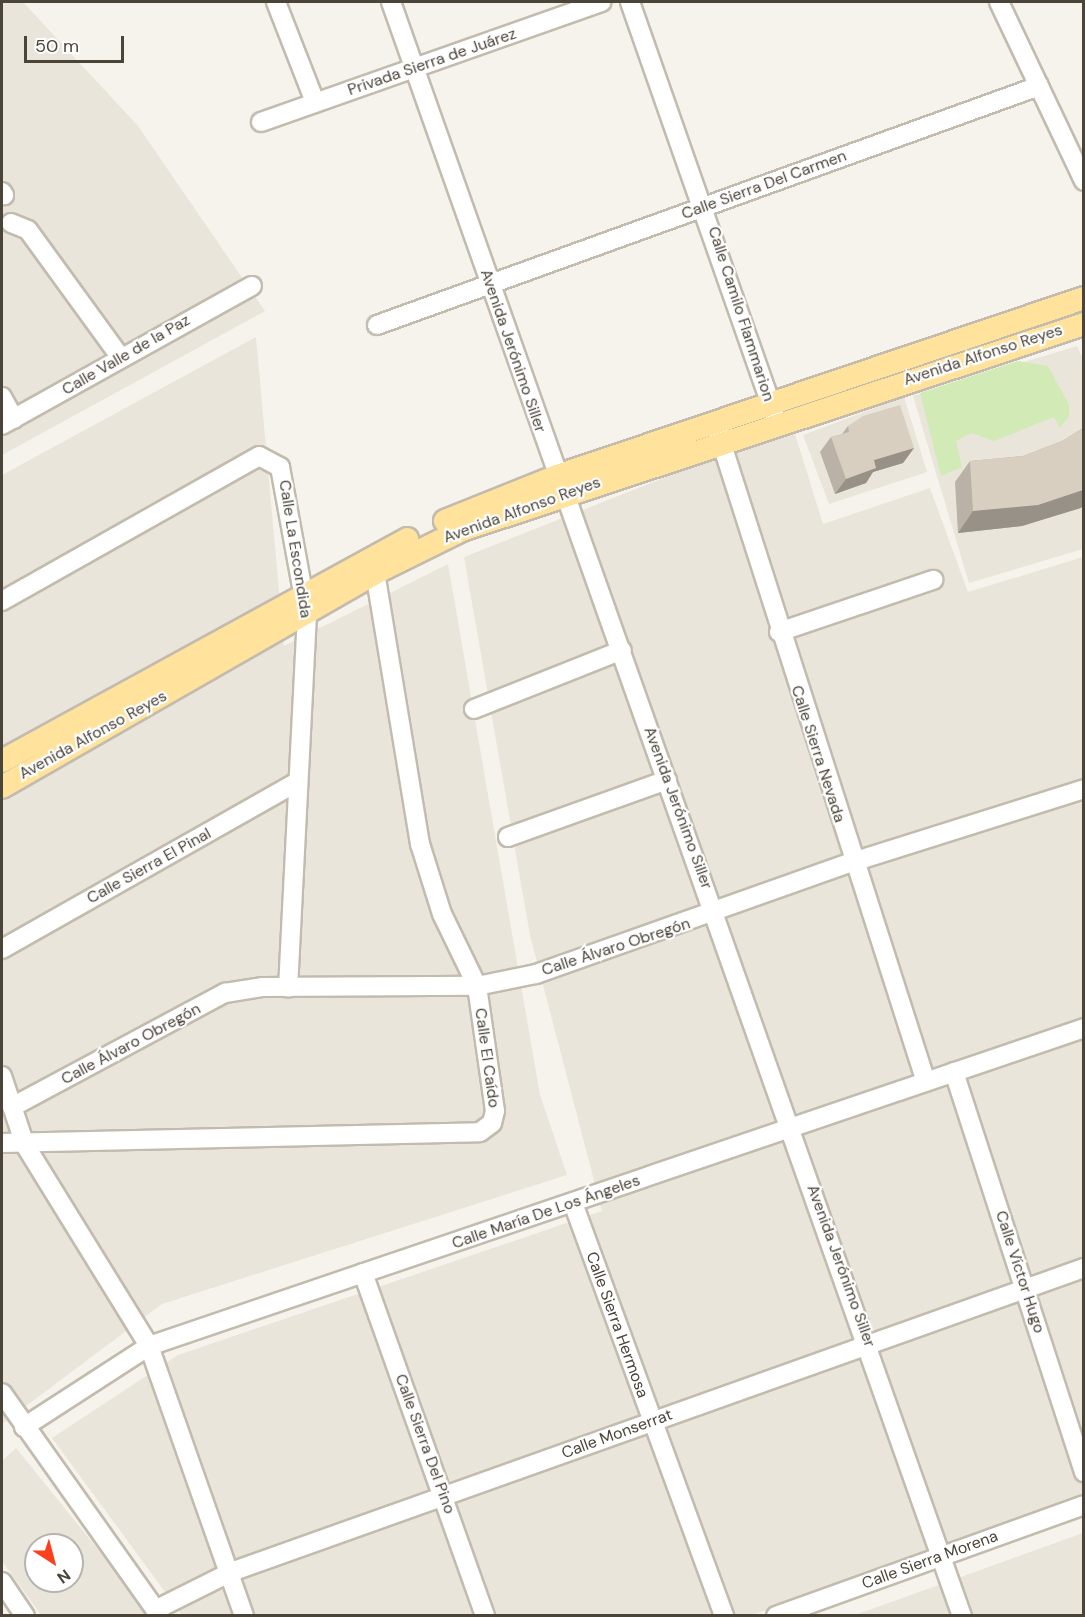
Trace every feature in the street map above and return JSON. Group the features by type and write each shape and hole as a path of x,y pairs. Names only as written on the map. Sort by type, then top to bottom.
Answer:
{"main road":[{"name":"Avenida Alfonso Reyes","path":"775,415 1083,298"},
{"name":"Avenida Alfonso Reyes","path":"2,787 305,604 411,537 718,433 1083,324"},
{"name":"Avenida Alfonso Reyes","path":"2,761 305,604 560,485"}],"street":[{"path":"276,2 315,102"},
{"name":"Avenida Jerónimo Siller","path":"391,2 560,485 622,650 869,1344 962,1616"},
{"name":"Privada Sierra de Juárez","path":"261,123 602,2"},
{"name":"Calle Camilo Flammarion","path":"630,2 705,206 775,415"},
{"path":"999,2 1083,181"},
{"name":"Calle Sierra Del Carmen","path":"377,325 489,282 1039,86"},
{"path":"11,223 28,230 121,358"},
{"name":"Calle Valle de la Paz","path":"8,422 252,286"},
{"path":"2,397 8,422"},
{"name":"Calle Sierra Nevada","path":"718,433 779,632 926,1082"},
{"name":"Calle La Escondida","path":"2,601 259,456 274,460 283,474 305,604 288,988"},
{"name":"Calle El Caído","path":"2,1143 25,1145 480,1132 492,1123 495,1111 477,986 442,914 420,844 375,573"},
{"path":"779,632 933,580"},
{"path":"474,709 622,650"},
{"path":"508,837 667,780"},
{"name":"Calle Sierra El Pinal","path":"2,949 296,783"},
{"name":"Calle Álvaro Obregón","path":"12,1107 225,993 288,988 477,986 595,957 853,862 1083,789"},
{"name":"Calle María De Los Ángeles","path":"24,1427 149,1346 1083,1028"},
{"name":"Calle Víctor Hugo","path":"954,1072 1083,1472"},
{"path":"2,1076 25,1145 149,1346 231,1572 244,1616"},
{"name":"Calle Sierra Hermosa","path":"573,1203 724,1616"},
{"name":"Calle Monserrat","path":"157,1613 231,1572 1083,1268"},
{"name":"Calle Sierra Del Pino","path":"363,1273 485,1616"},
{"path":"2,1393 157,1613"},
{"name":"Calle Sierra Morena","path":"776,1616 1083,1505"},
{"path":"2,1582 25,1616"}],"shaded area":[{"path":"2,2 23,2 138,126 265,311 2,455"},
{"path":"256,337 284,646 448,564 540,1095 567,1175 162,1304 2,1424 2,475"},
{"path":"1077,346 1084,361 1083,549 969,583 913,396"},
{"path":"904,397 927,472 829,504 803,435"},
{"path":"795,434 823,524 930,488 968,592 1083,557 1083,1497 752,1615 182,1615 52,1438 178,1355 602,1211 530,935 464,557 699,464"},
{"path":"16,1448 151,1615 41,1615 25,1593 84,1593 84,1533 24,1533 24,1591 2,1561 2,1461"},
{"path":"1083,1533 1083,1615 855,1615"}],"green space":[{"path":"1018,361 1048,366 1069,405 1069,416 1060,428 1054,417 994,441 971,433 956,441 962,467 941,476 920,393"}],"building":[{"path":"900,405 914,448 874,460 876,468 846,479 831,437 849,432 848,426 863,416"},
{"path":"1083,428 1083,490 1038,505 973,511 970,461 1023,456 1062,441"}]}
